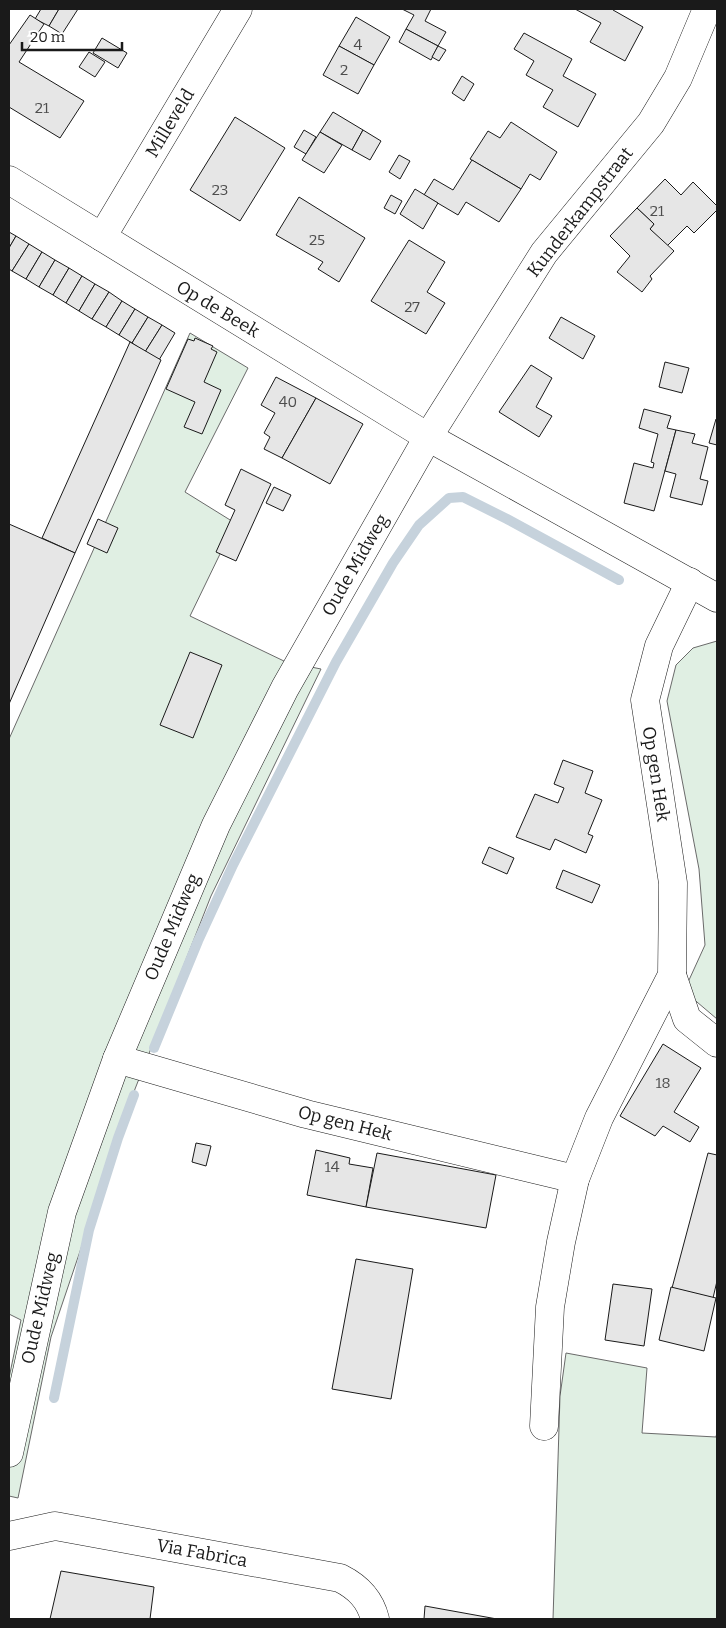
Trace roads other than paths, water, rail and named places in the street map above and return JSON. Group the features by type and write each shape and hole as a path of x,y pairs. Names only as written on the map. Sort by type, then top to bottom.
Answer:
{"street":[{"name":"Milleveld","path":"102,237 238,9"},
{"name":"Kunderkampstraat","path":"428,437 544,253 651,123 678,78 707,9"},
{"name":"Op de Beek","path":"9,180 428,437"},
{"path":"428,437 717,598"},
{"name":"Oude Midweg","path":"9,1453 62,1212 117,1059 216,825 285,688 428,437"},
{"name":"Op gen Hek","path":"690,582 659,646 645,700 673,883 672,975 687,1019 717,1043"},
{"name":"Op gen Hek","path":"544,1426 550,1308 560,1242 575,1179 600,1118 672,975"},
{"name":"Op gen Hek","path":"117,1059 306,1114 575,1179"},
{"name":"Via Fabrica","path":"9,1536 55,1526 340,1578 354,1585 365,1596 373,1610 375,1619"}],"waterway":[{"path":"154,1048 198,941 233,865 336,662 393,563 419,525 449,498 463,497 619,580"},
{"path":"54,1398 89,1230 118,1138 134,1095"}]}
